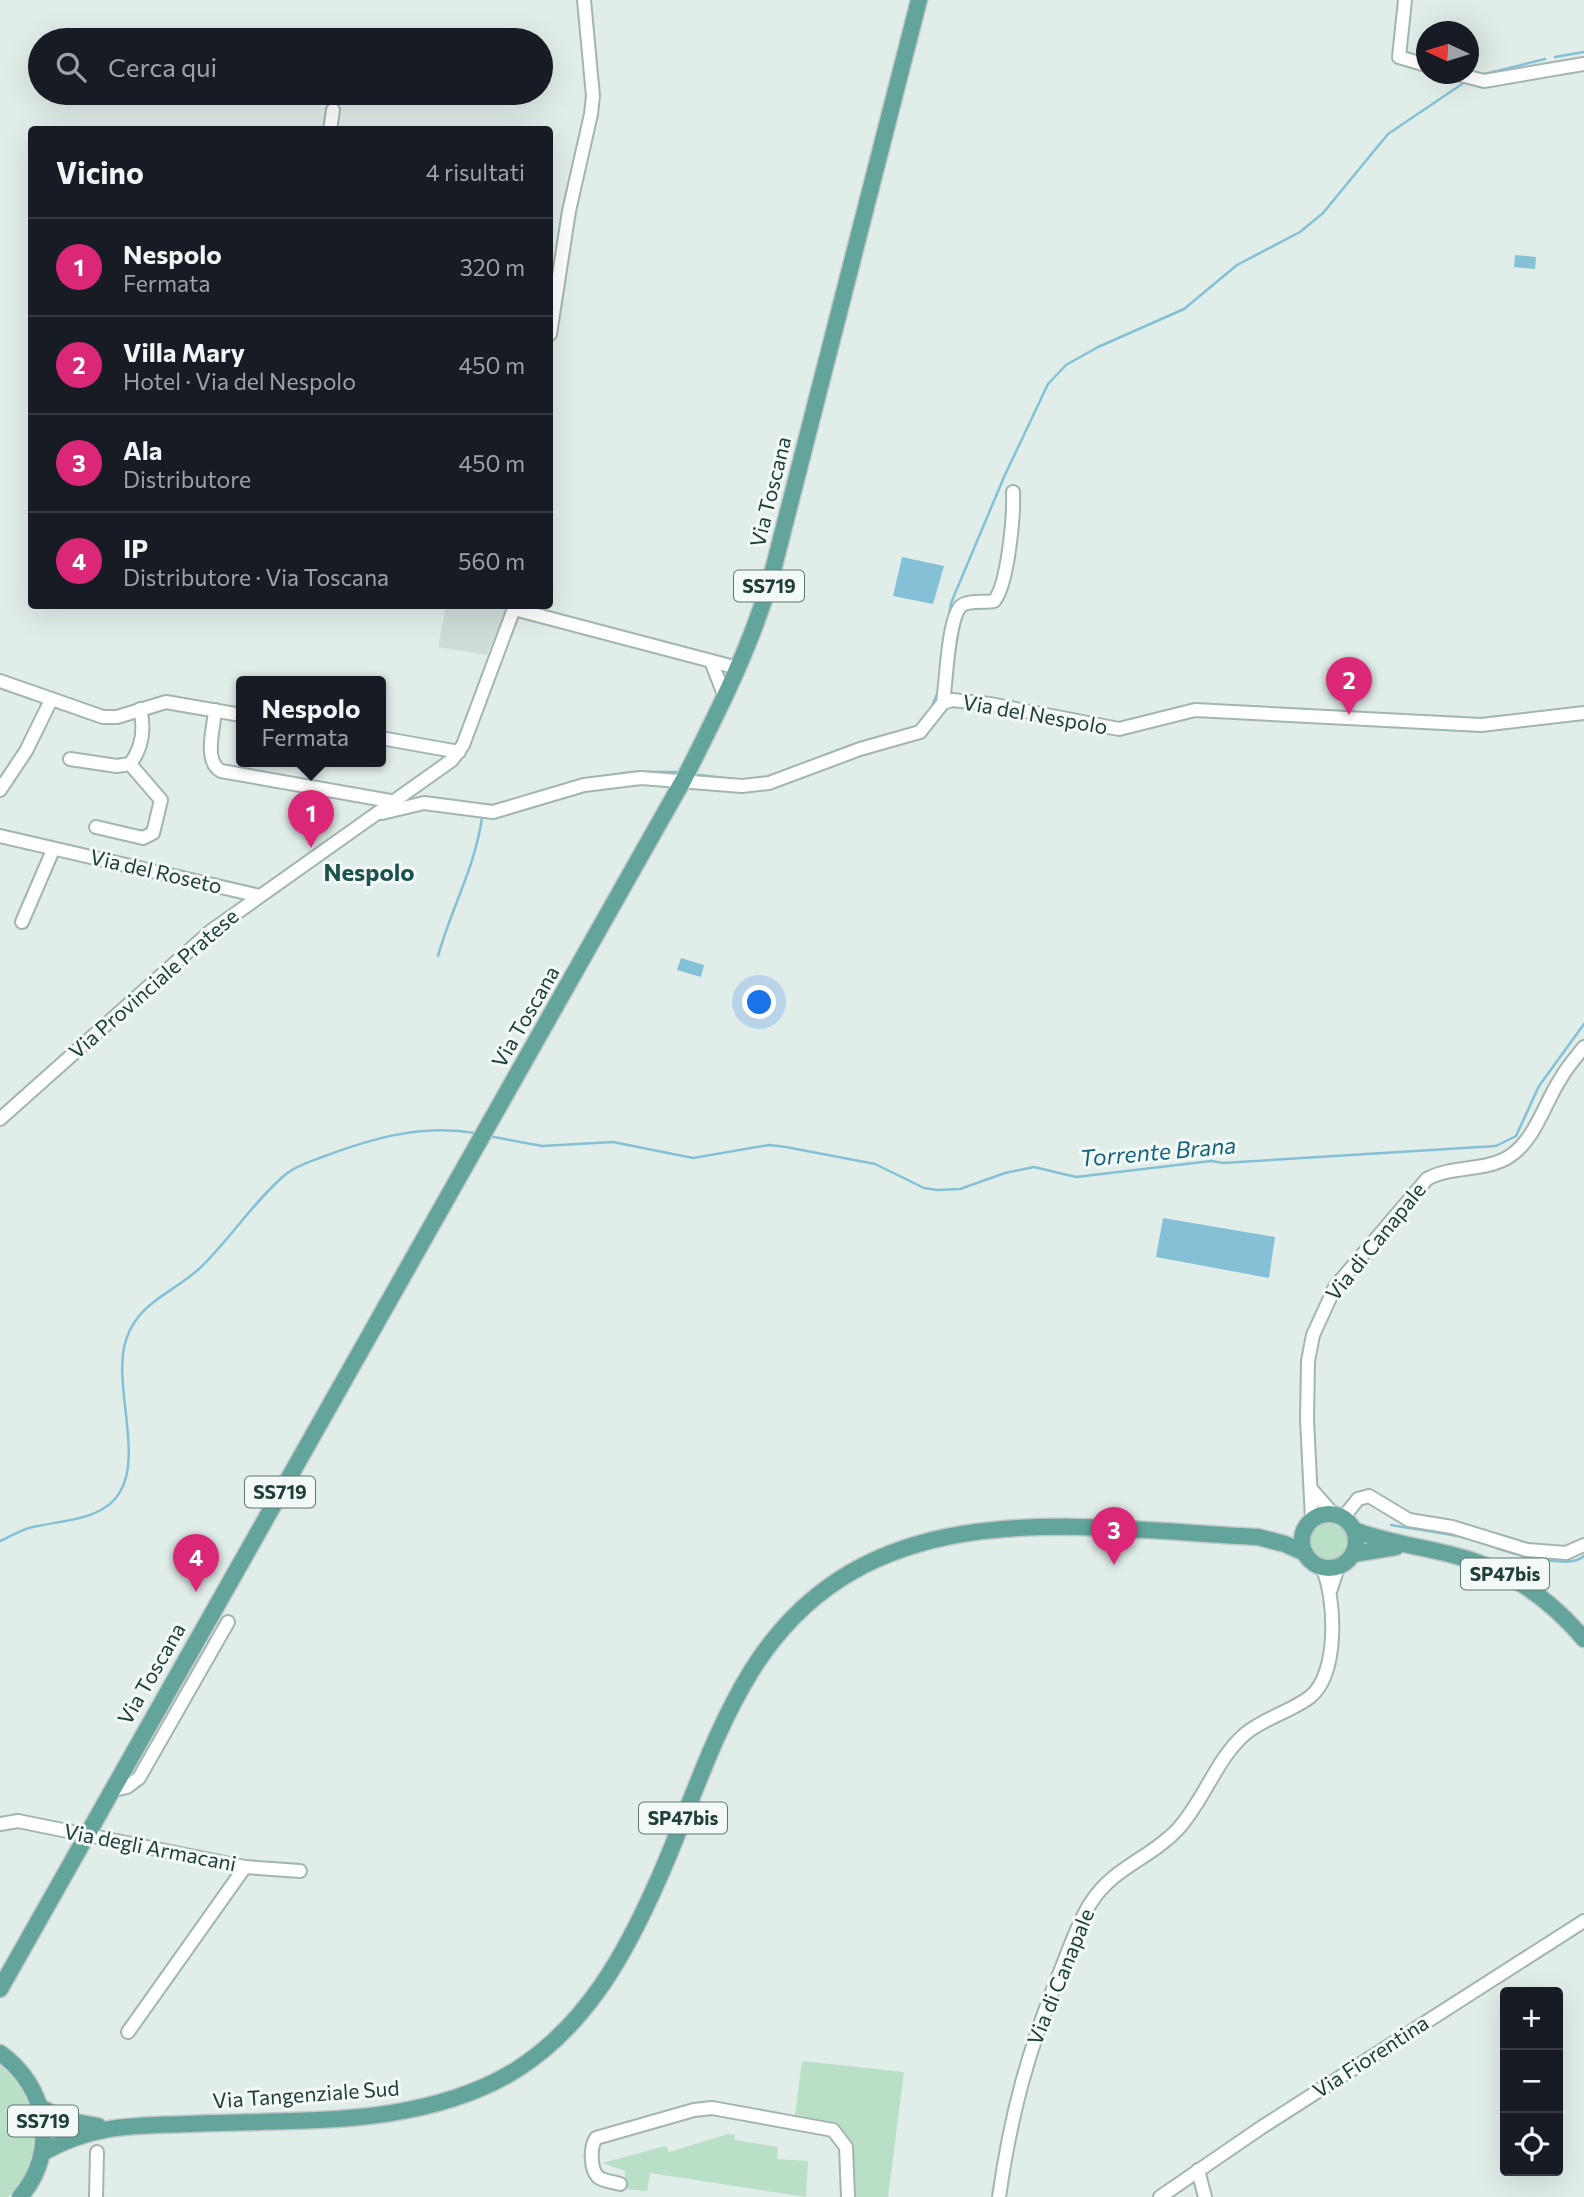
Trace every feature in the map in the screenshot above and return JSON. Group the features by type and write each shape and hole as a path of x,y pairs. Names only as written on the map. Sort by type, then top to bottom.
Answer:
{"main road":[{"name":"Via Toscana","path":"0,1987 684,779 725,697 774,568 919,0"},
{"name":"Via Tangenziale Sud","path":"1258,1537 1310,1523 1323,1515 1406,1546 1464,1558 1515,1579 1555,1607 1584,1639"},
{"path":"1330,1567 1353,1554 1356,1542 1344,1521"},
{"path":"1305,1553 1303,1539 1310,1523"},
{"name":"Via Tangenziale Sud","path":"42,2153 73,2136 114,2127 344,2116 411,2109 483,2086 537,2055 582,2012 626,1948 663,1869 708,1753 754,1668 803,1608 827,1588 877,1558 927,1539 1008,1529 1064,1528 1258,1537 1285,1544 1330,1567"},
{"name":"Via Tangenziale Sud","path":"1353,1554 1406,1546"},
{"name":"SS719","path":"1,2052 22,2072 40,2107 44,2130 42,2153 35,2173 20,2197"},
{"name":"Via Tangenziale Sud","path":"40,2107 65,2120 114,2127"}],"street":[{"path":"554,276 593,96 584,0"},
{"path":"1405,0 1399,57 1416,62"},
{"path":"1479,80 1584,64"},
{"path":"331,126 333,110"},
{"name":"Via del Nespolo","path":"382,813 424,803 493,812 603,782 651,777 742,786 769,783 860,749 920,732 943,703 951,637 959,609 965,604 994,601 1000,590 1013,516 1013,492"},
{"name":"Via Provinciale Pratese","path":"0,1119 171,964 260,896 447,765 459,752 513,609"},
{"path":"521,609 738,668"},
{"path":"711,661 725,697"},
{"path":"0,681 103,717 117,717 166,702 236,714"},
{"path":"0,790 26,751 51,700"},
{"name":"Via del Nespolo","path":"943,703 970,701 1119,729 1195,710 1481,725 1584,713"},
{"path":"70,759 117,766 130,764 138,754 143,735 140,709"},
{"path":"215,710 211,758 214,766 221,771 396,802"},
{"path":"386,739 459,752"},
{"path":"96,827 143,838 153,833 161,800 130,764"},
{"name":"Via del Roseto","path":"0,836 260,896"},
{"path":"22,922 53,850"},
{"name":"Via di Canapale","path":"1310,1523 1312,1489 1308,1463 1308,1361 1312,1335 1330,1295 1426,1180 1442,1172 1493,1163 1511,1156 1527,1139 1562,1075 1584,1047"},
{"path":"1312,1489 1344,1521 1358,1499 1369,1496 1409,1520 1452,1527 1527,1550 1566,1553 1584,1545"},
{"name":"Via di Canapale","path":"999,2197 1020,2083 1052,1991 1089,1905 1125,1866 1178,1830 1245,1734 1300,1703 1323,1683 1329,1663 1330,1567"},
{"path":"110,1791 132,1785 142,1774 228,1622"},
{"name":"Via degli Armacani","path":"0,1824 18,1821 245,1867 300,1871"},
{"path":"128,2032 245,1867"},
{"name":"Via Fiorentina","path":"1160,2197 1584,1921"},
{"path":"620,2184 600,2178 596,2173 592,2149 596,2138 694,2109 712,2108 833,2130 846,2147 848,2197"},
{"path":"96,2197 97,2152"},
{"path":"1198,2170 1205,2197"}],"shaded area":[{"path":"445,609 508,609 487,655 438,647"}],"green space":[{"path":"1330,1521 1344,1527 1350,1541 1344,1555 1330,1561 1316,1555 1310,1541 1316,1527"},
{"path":"802,2061 904,2072 888,2197 854,2197 853,2144 832,2122 795,2115"},
{"path":"0,2066 24,2095 34,2130 28,2165 20,2182 8,2197 0,2197"},
{"path":"728,2134 735,2135 735,2140 778,2147 777,2159 808,2161 806,2197 650,2173 647,2191 624,2189 625,2171 602,2163 666,2146 669,2152"}],"water":[{"path":"1515,255 1536,257 1535,269 1514,267"},
{"path":"902,557 944,566 933,604 893,596"},
{"path":"681,958 704,965 701,977 677,970"},
{"path":"1163,1218 1275,1237 1269,1278 1156,1257"}],"waterway":[{"path":"1555,57 1584,52"},
{"path":"1485,74 1545,59"},
{"path":"949,616 951,603 1004,477 1048,384 1066,365 1098,347 1184,309 1237,265 1300,232 1323,213 1388,134 1462,84"},
{"path":"931,709 939,689"},
{"path":"820,757 850,746"},
{"path":"593,778 631,772 679,772"},
{"path":"699,775 741,780"},
{"path":"492,806 512,800"},
{"path":"438,956 474,854 482,818"},
{"name":"Torrente Brana","path":"488,1136 542,1146 613,1142 693,1158 769,1145 786,1147 875,1164 924,1188 937,1190 960,1189 1005,1173 1034,1167 1076,1177 1211,1161 1223,1163 1496,1146 1516,1136 1539,1086 1584,1024"},
{"name":"Torrente Brana","path":"0,1541 29,1528 91,1514 103,1509 120,1492 129,1458 122,1377 123,1357 132,1327 139,1316 157,1299 200,1268 263,1196 286,1174 305,1163 343,1149 398,1134 436,1130 475,1133"},
{"path":"1391,1525 1464,1537"},
{"path":"1487,1544 1551,1561 1565,1562 1584,1556"}],"place":[{"name":"Villa Mary","path":"1349,715"},
{"name":"Nespolo","path":"311,848"},
{"name":"Ala","path":"1114,1565"},
{"name":"IP","path":"196,1592"}],"district":[{"name":"Nespolo","path":"369,873"}]}
